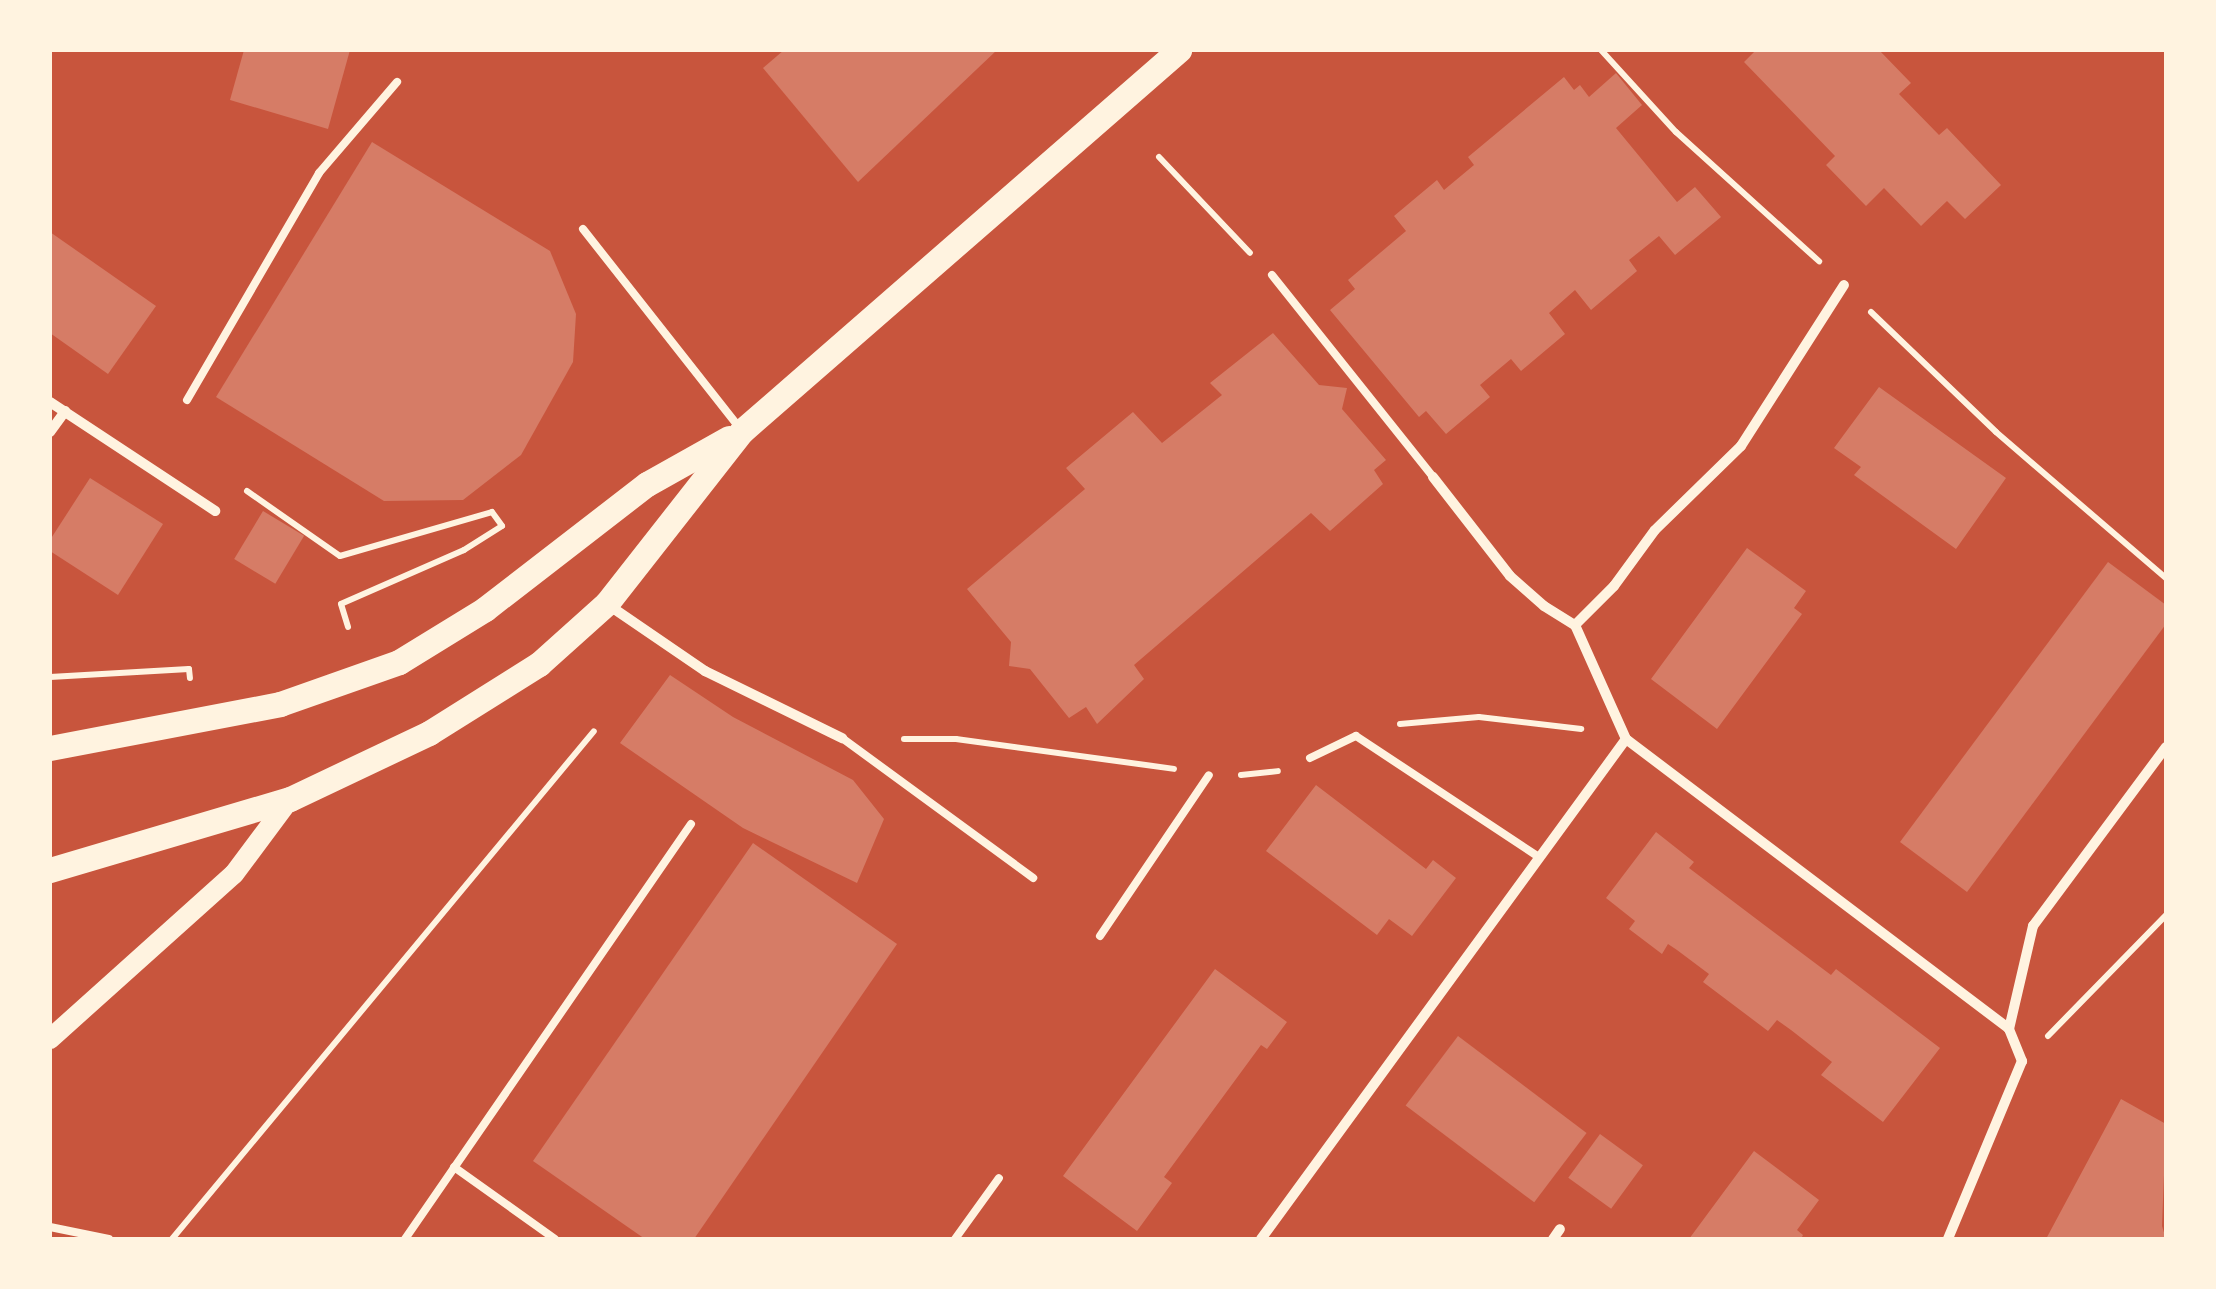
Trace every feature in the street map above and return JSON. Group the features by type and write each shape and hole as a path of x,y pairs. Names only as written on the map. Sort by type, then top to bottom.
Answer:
{"main road":[{"path":"50,870 290,799 429,733 539,664 606,603 742,430 1179,50"},
{"path":"50,748 280,704 399,662 485,609 647,484 742,430"},
{"path":"50,1039 234,874 290,799"}],"street":[{"path":"1575,625 1614,586 1655,530 1741,446 1844,286"},
{"path":"50,402 214,511"},
{"path":"50,432 65,411"},
{"path":"1433,477 1510,576 1544,606 1575,625 1626,739 2009,1029 2022,1062 2008,1106 1948,1239"},
{"path":"606,603 704,670 842,738"},
{"path":"1261,1239 1626,739"},
{"path":"2009,1029 2033,926 2166,748"}],"lane":[{"path":"187,400 319,173 397,82"},
{"path":"583,229 742,430"},
{"path":"1272,275 1433,477"},
{"path":"1310,758 1356,736 1539,857"},
{"path":"842,738 1032,878"},
{"path":"1100,936 1208,775"},
{"path":"405,1239 691,824"},
{"path":"454,1167 555,1239"},
{"path":"956,1239 999,1178"},
{"path":"50,1227 109,1239"}],"path":[{"path":"1159,157 1272,275"},
{"path":"2044,470 2166,578"},
{"path":"214,511 233,482 340,556 492,512 502,526 464,550 341,604 348,627"},
{"path":"50,677 189,669"},
{"path":"1356,736 1414,720 1480,717 1559,724 1626,739"},
{"path":"172,1239 594,731"},
{"path":"842,738 956,739 1208,775 1278,770 1310,758"},
{"path":"2022,1062 2166,915"}],"building":[{"path":"244,50 350,50 328,129 230,100"},
{"path":"784,50 997,50 858,182 763,68"},
{"path":"1756,50 1879,50 1911,83 1899,94 1939,135 1947,128 2001,185 1965,219 1947,201 1921,226 1884,188 1866,206 1826,165 1835,156 1744,62"},
{"path":"1616,73 1642,105 1616,128 1677,202 1695,187 1721,217 1675,255 1659,236 1629,260 1637,271 1591,310 1575,290 1549,313 1565,334 1521,371 1511,359 1480,385 1490,397 1446,434 1426,411 1419,417 1330,310 1355,289 1348,280 1406,231 1394,216 1437,180 1444,190 1474,165 1468,157 1564,77 1574,90 1580,85 1589,97"},
{"path":"372,142 550,251 576,314 573,362 521,455 463,500 384,501 216,397"},
{"path":"50,232 156,306 108,374 50,333"},
{"path":"1273,333 1319,385 1347,388 1342,409 1386,460 1374,470 1383,484 1330,531 1311,513 1134,665 1144,679 1097,724 1086,707 1069,718 1030,669 1009,666 1011,642 967,589 1085,489 1066,468 1133,412 1162,443 1222,395 1210,383"},
{"path":"1879,387 2006,478 1956,549 1854,475 1861,467 1834,448"},
{"path":"90,478 163,524 118,595 50,551 50,540"},
{"path":"263,511 304,536 275,584 234,559"},
{"path":"1747,548 1806,591 1794,608 1802,614 1717,729 1651,679"},
{"path":"2108,562 2166,605 2166,624 1967,892 1900,842"},
{"path":"670,675 733,717 853,780 884,819 857,883 743,828 620,743"},
{"path":"1316,785 1426,869 1433,860 1456,878 1412,936 1389,919 1377,935 1266,851"},
{"path":"1656,832 1694,862 1689,868 1831,975 1836,969 1940,1048 1883,1122 1821,1075 1832,1062 1791,1030 1777,1020 1768,1031 1703,982 1709,974 1677,950 1668,944 1662,954 1629,929 1635,921 1606,898"},
{"path":"753,843 897,944 694,1239 645,1239 533,1161"},
{"path":"1215,969 1287,1022 1267,1049 1261,1045 1164,1177 1172,1183 1137,1231 1063,1176"},
{"path":"1458,1036 1587,1133 1534,1202 1406,1105"},
{"path":"2121,1099 2166,1124 2162,1226 2166,1239 2046,1239"},
{"path":"1600,1134 1643,1165 1611,1209 1568,1178"},
{"path":"1754,1151 1819,1200 1797,1230 1803,1235 1801,1239 1689,1239"}]}
